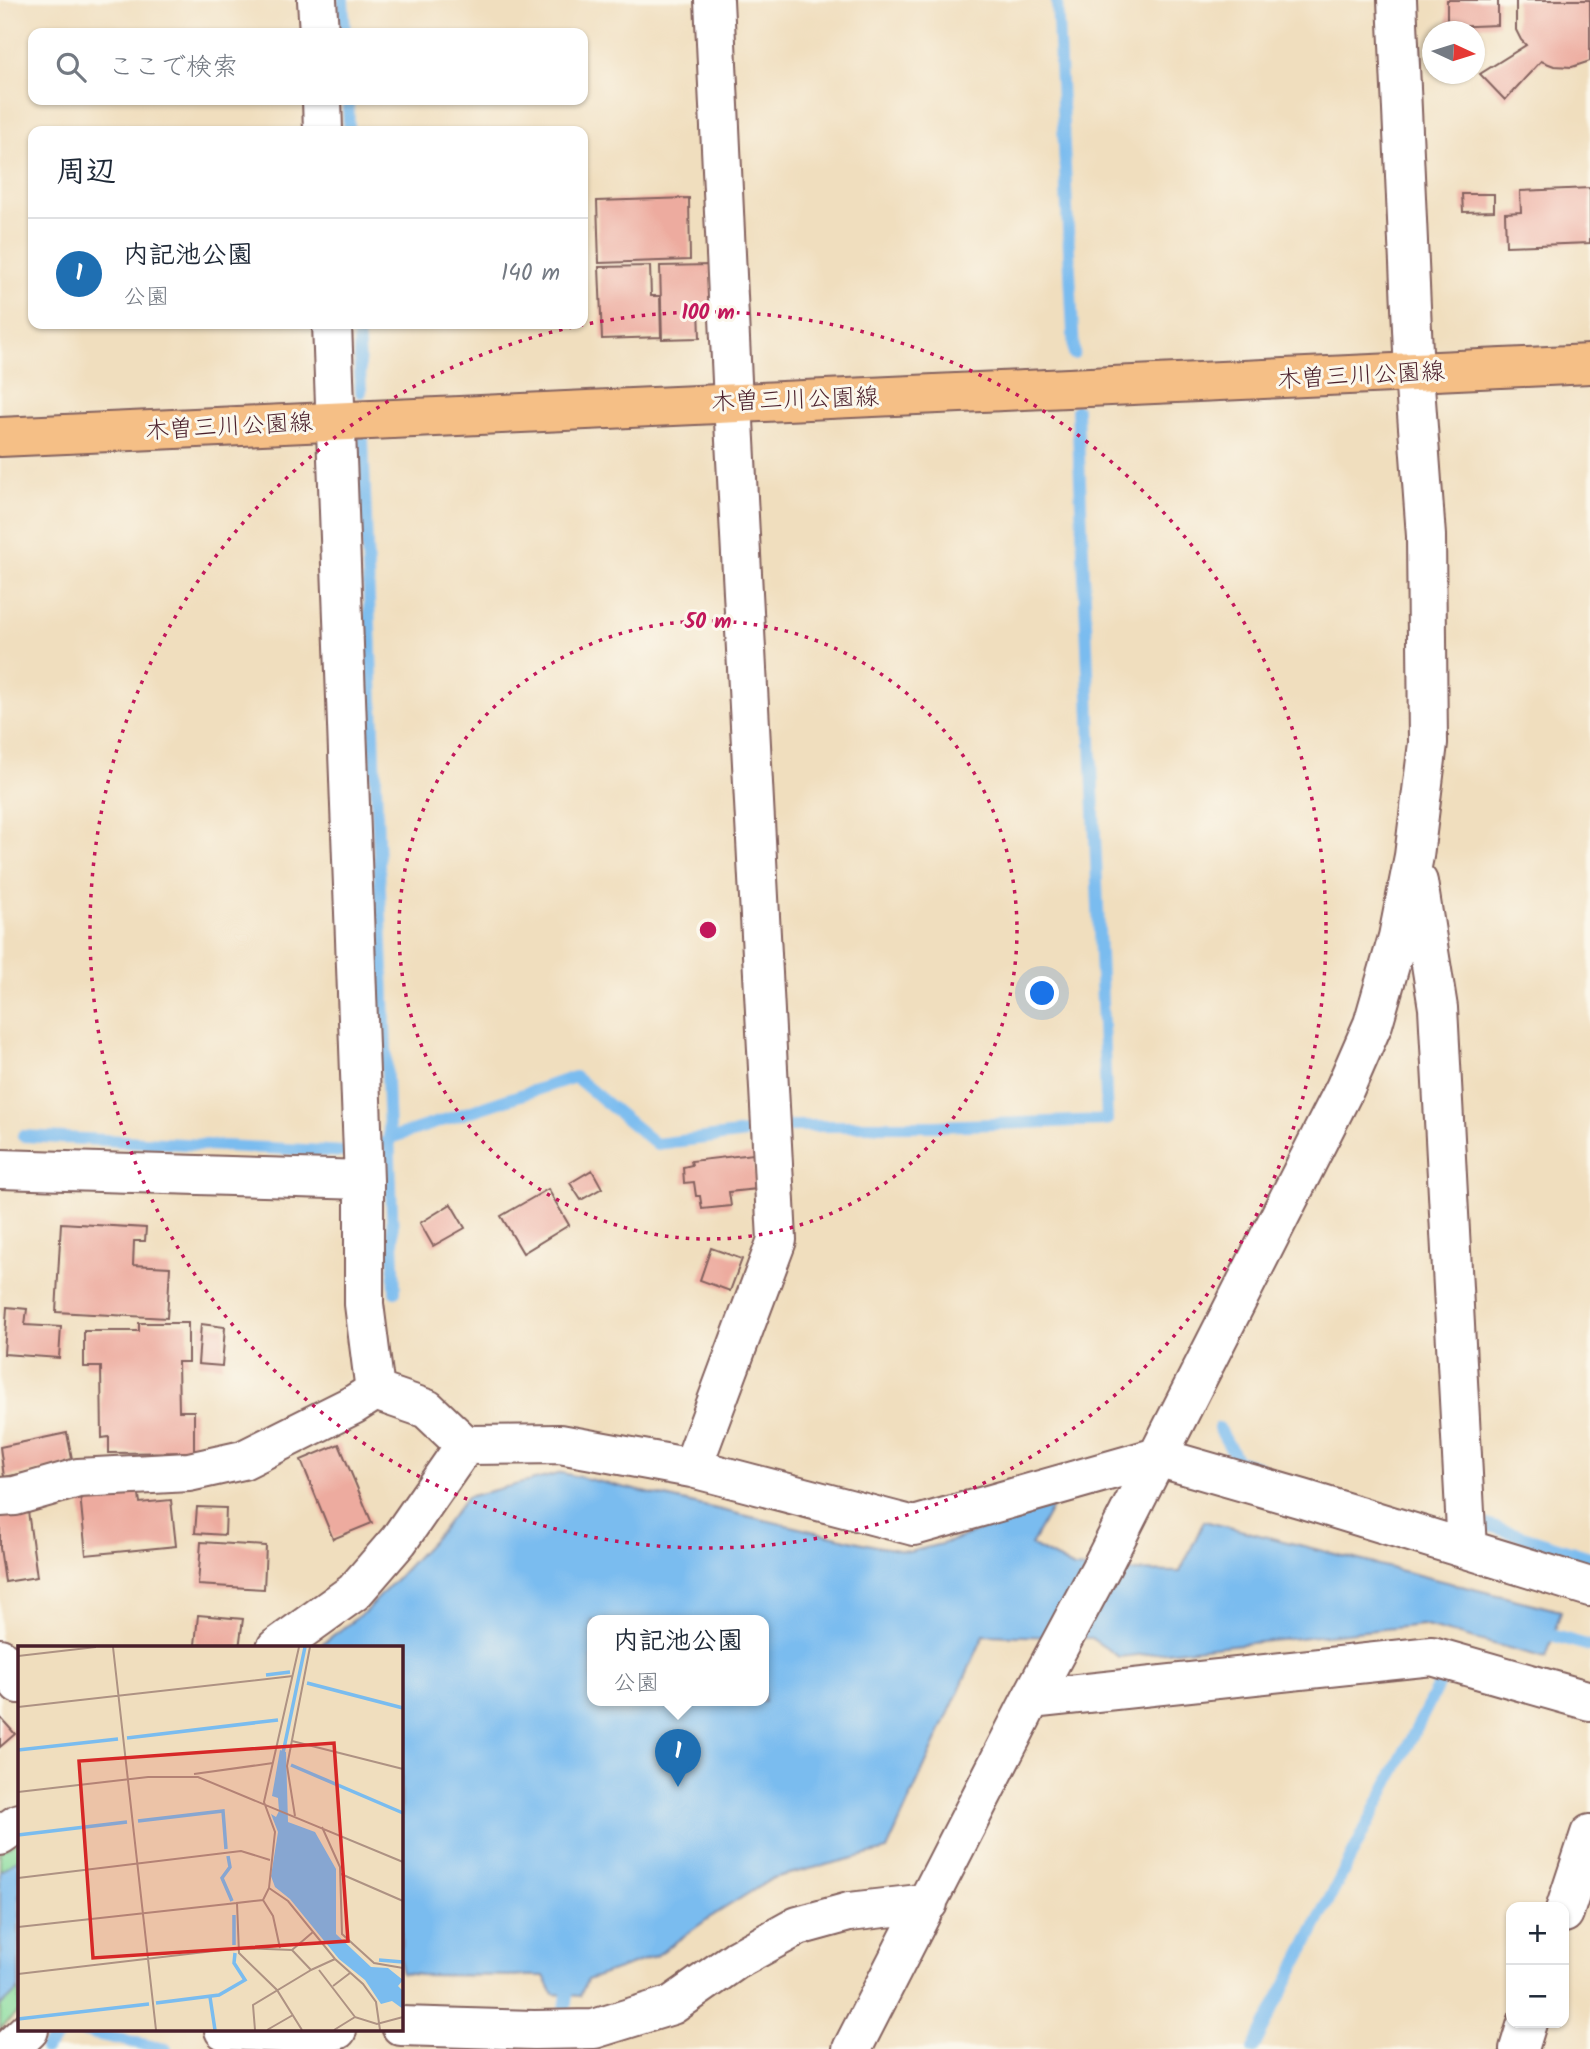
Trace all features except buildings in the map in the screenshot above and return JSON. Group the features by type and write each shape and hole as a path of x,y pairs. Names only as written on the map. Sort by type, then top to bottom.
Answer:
{"main road":[{"name":"木曽三川公園線","path":"0,437 1590,364"}],"street":[{"path":"317,0 319,28"},
{"path":"692,1468 777,1240 714,0"},
{"path":"852,2049 1345,1088 1373,1024 1398,937 1414,856 1428,743 1426,537 1414,373 1397,0"},
{"path":"322,105 323,126"},
{"path":"332,329 364,1181 365,1304 375,1391"},
{"path":"1414,856 1438,1008 1467,1549"},
{"path":"0,1164 364,1181"},
{"path":"375,1391 427,1409 465,1445 560,1444 692,1468 914,1527 1157,1457 1590,1587"},
{"path":"0,1497 15,1496 78,1478 189,1472 243,1460 375,1391"},
{"path":"279,1646 354,1592 399,1539 465,1445"},
{"path":"1031,1699 1432,1656 1590,1701"},
{"path":"0,1658 18,1684"},
{"path":"0,1836 18,1824"},
{"path":"1568,1902 1590,1834"},
{"path":"402,2026 529,2039 594,2029 672,2005 736,1960 798,1926 849,1912 928,1903"},
{"path":"1519,2049 1525,2028"},
{"path":"9,2049 27,2032"},
{"path":"263,2032 300,2032"}],"green space":[{"path":"18,1841 18,2012 0,2029 0,1853"}],"water":[{"path":"562,1473 909,1552 949,1542 1055,1502 1031,1545 1074,1568 1180,1572 1204,1521 1561,1611 1546,1658 1422,1625 1119,1657 1091,1638 984,1635 887,1850 773,1878 709,1918 656,1956 587,1980 580,1996 553,1994 544,1976 402,1973 402,1646 319,1646 366,1611 441,1531 467,1497"},
{"path":"18,1859 18,1990 0,2007 0,1871"}],"waterway":[{"path":"343,0 345,28"},
{"path":"1057,0 1074,354"},
{"path":"348,105 349,126"},
{"path":"358,329 361,392"},
{"path":"790,1126 936,1126 1107,1120 1077,410"},
{"path":"363,439 395,1292"},
{"path":"385,1142 390,1138 575,1077 656,1144 754,1132"},
{"path":"23,1136 346,1152"},
{"path":"1219,1428 1237,1460 1259,1467"},
{"path":"1487,1525 1590,1557"},
{"path":"1540,1632 1590,1646"},
{"path":"1253,2049 1440,1682"},
{"path":"559,2049 571,1981"},
{"path":"45,2049 63,2032"},
{"path":"85,2032 166,2049"}],"place":[{"name":"内記池公園","path":"678,1787"}]}
